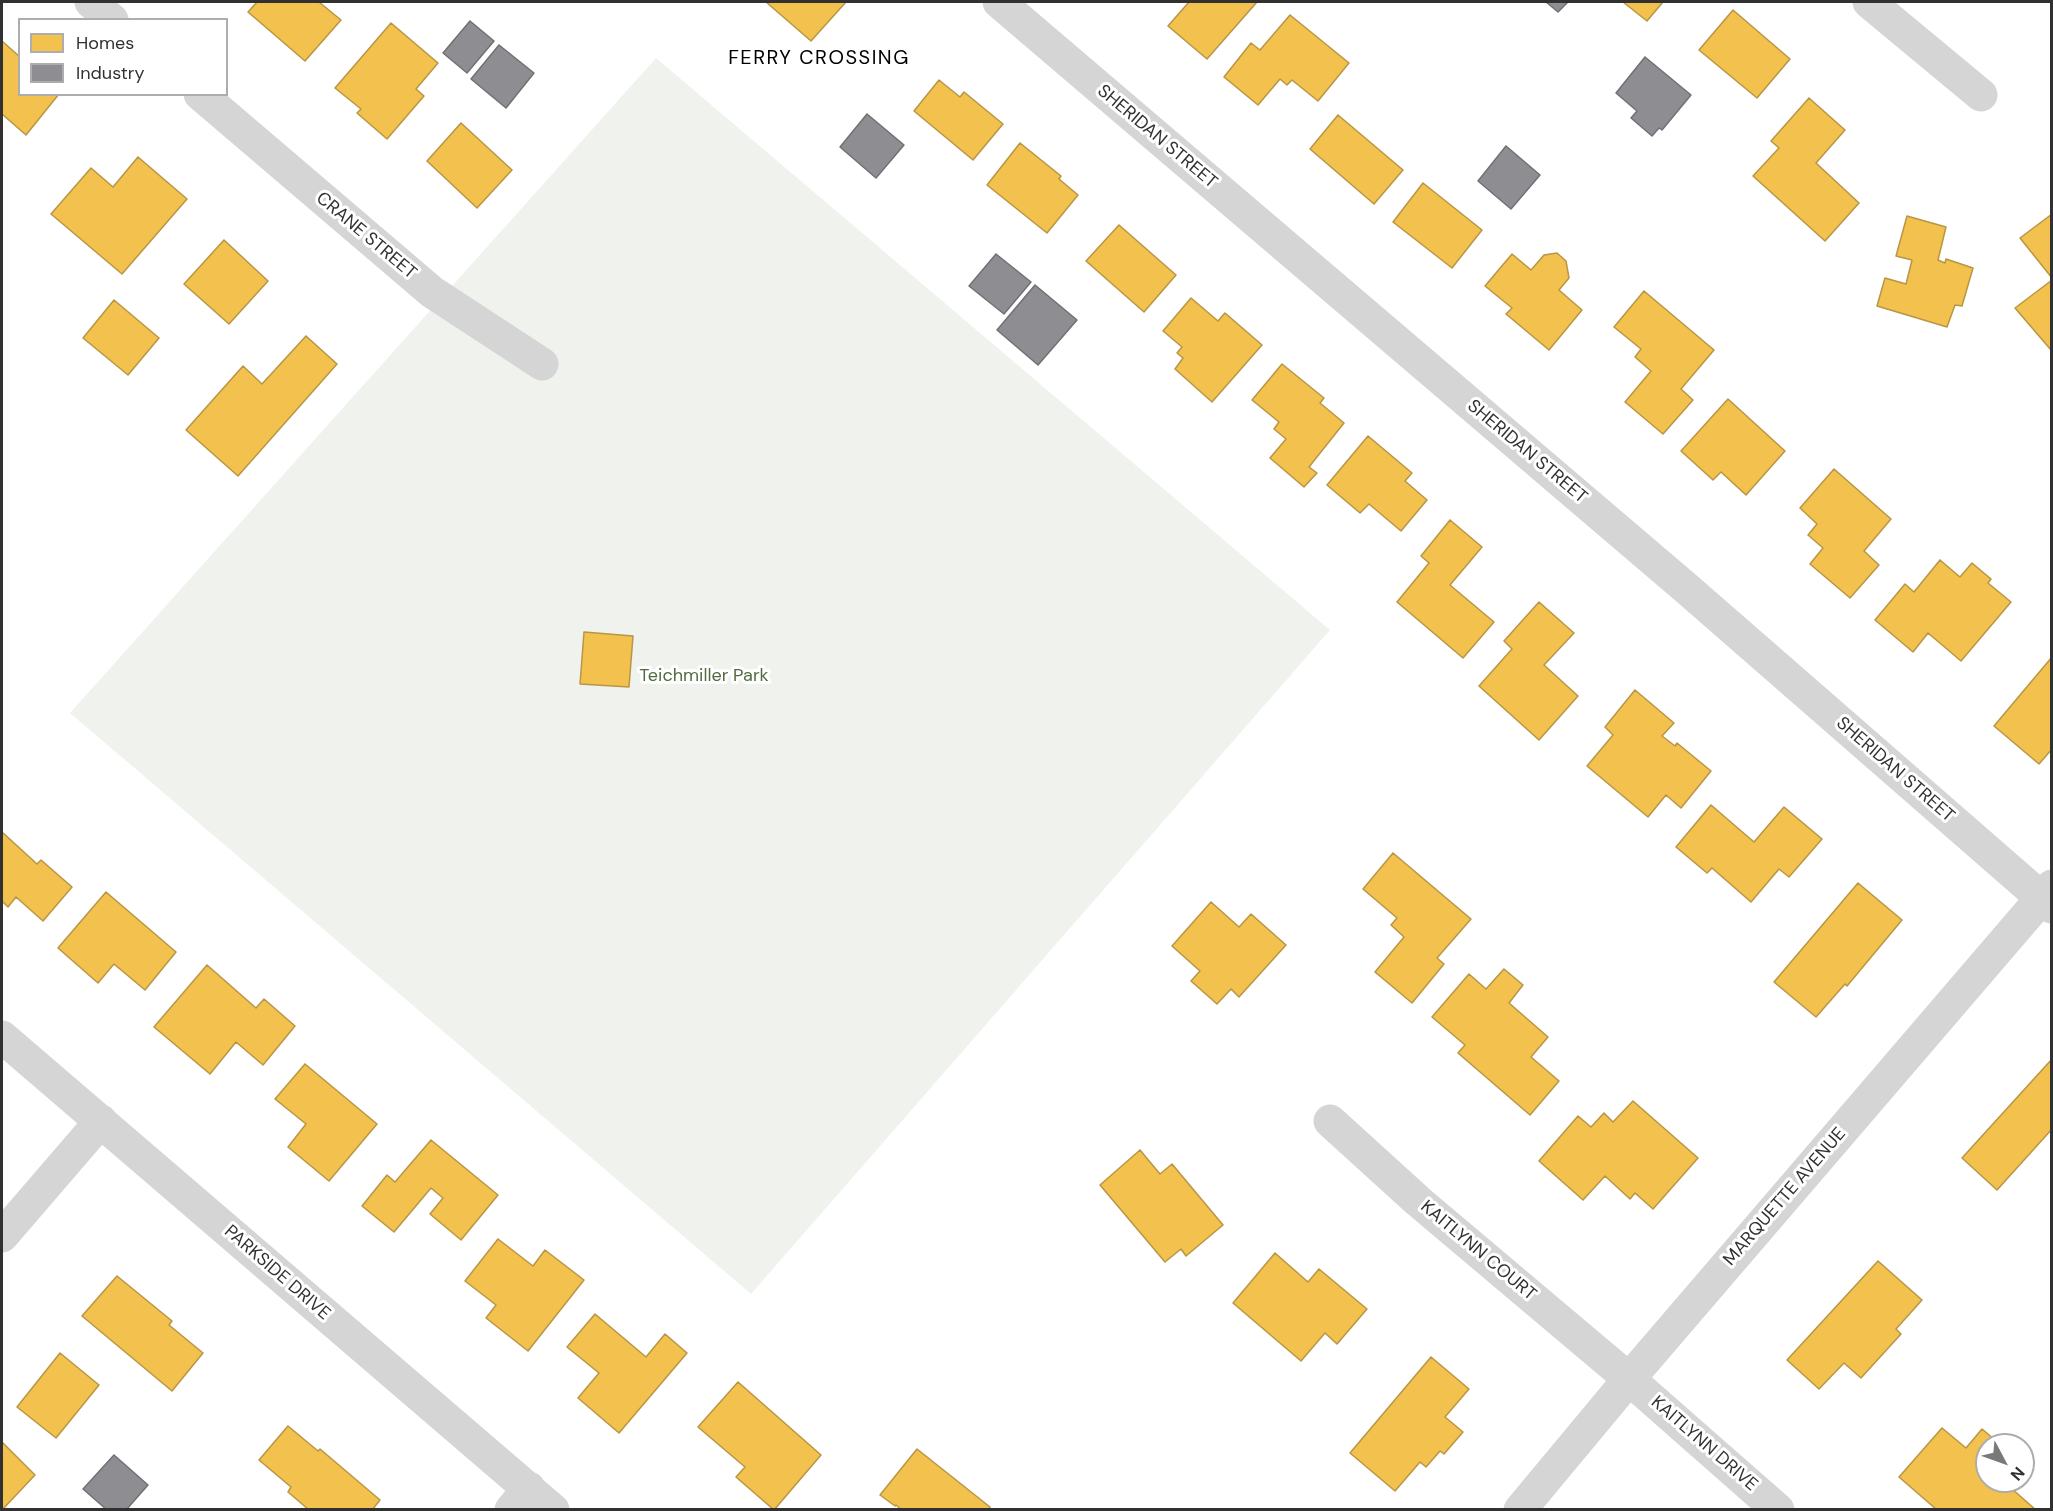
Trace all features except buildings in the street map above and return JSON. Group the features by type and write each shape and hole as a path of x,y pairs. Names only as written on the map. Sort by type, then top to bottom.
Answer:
{"street":[{"path":"90,2 110,18"},
{"name":"SHERIDAN STREET","path":"999,2 2048,897"},
{"path":"1869,2 1981,95"},
{"name":"CRANE STREET","path":"202,96 432,292 542,364"},
{"name":"MARQUETTE AVENUE","path":"1520,1509 1629,1379 2048,897"},
{"name":"PARKSIDE DRIVE","path":"2,1037 101,1121 520,1499 553,1509"},
{"name":"KAITLYNN COURT","path":"1330,1120 1418,1201 1629,1379"},
{"path":"2,1236 101,1121"},
{"name":"KAITLYNN DRIVE","path":"1629,1379 1778,1509"}],"green space":[{"name":"Teichmiller Park","path":"656,58 1330,630 751,1294 70,713"}],"district":[{"name":"FERRY CROSSING","path":"819,59"}]}
